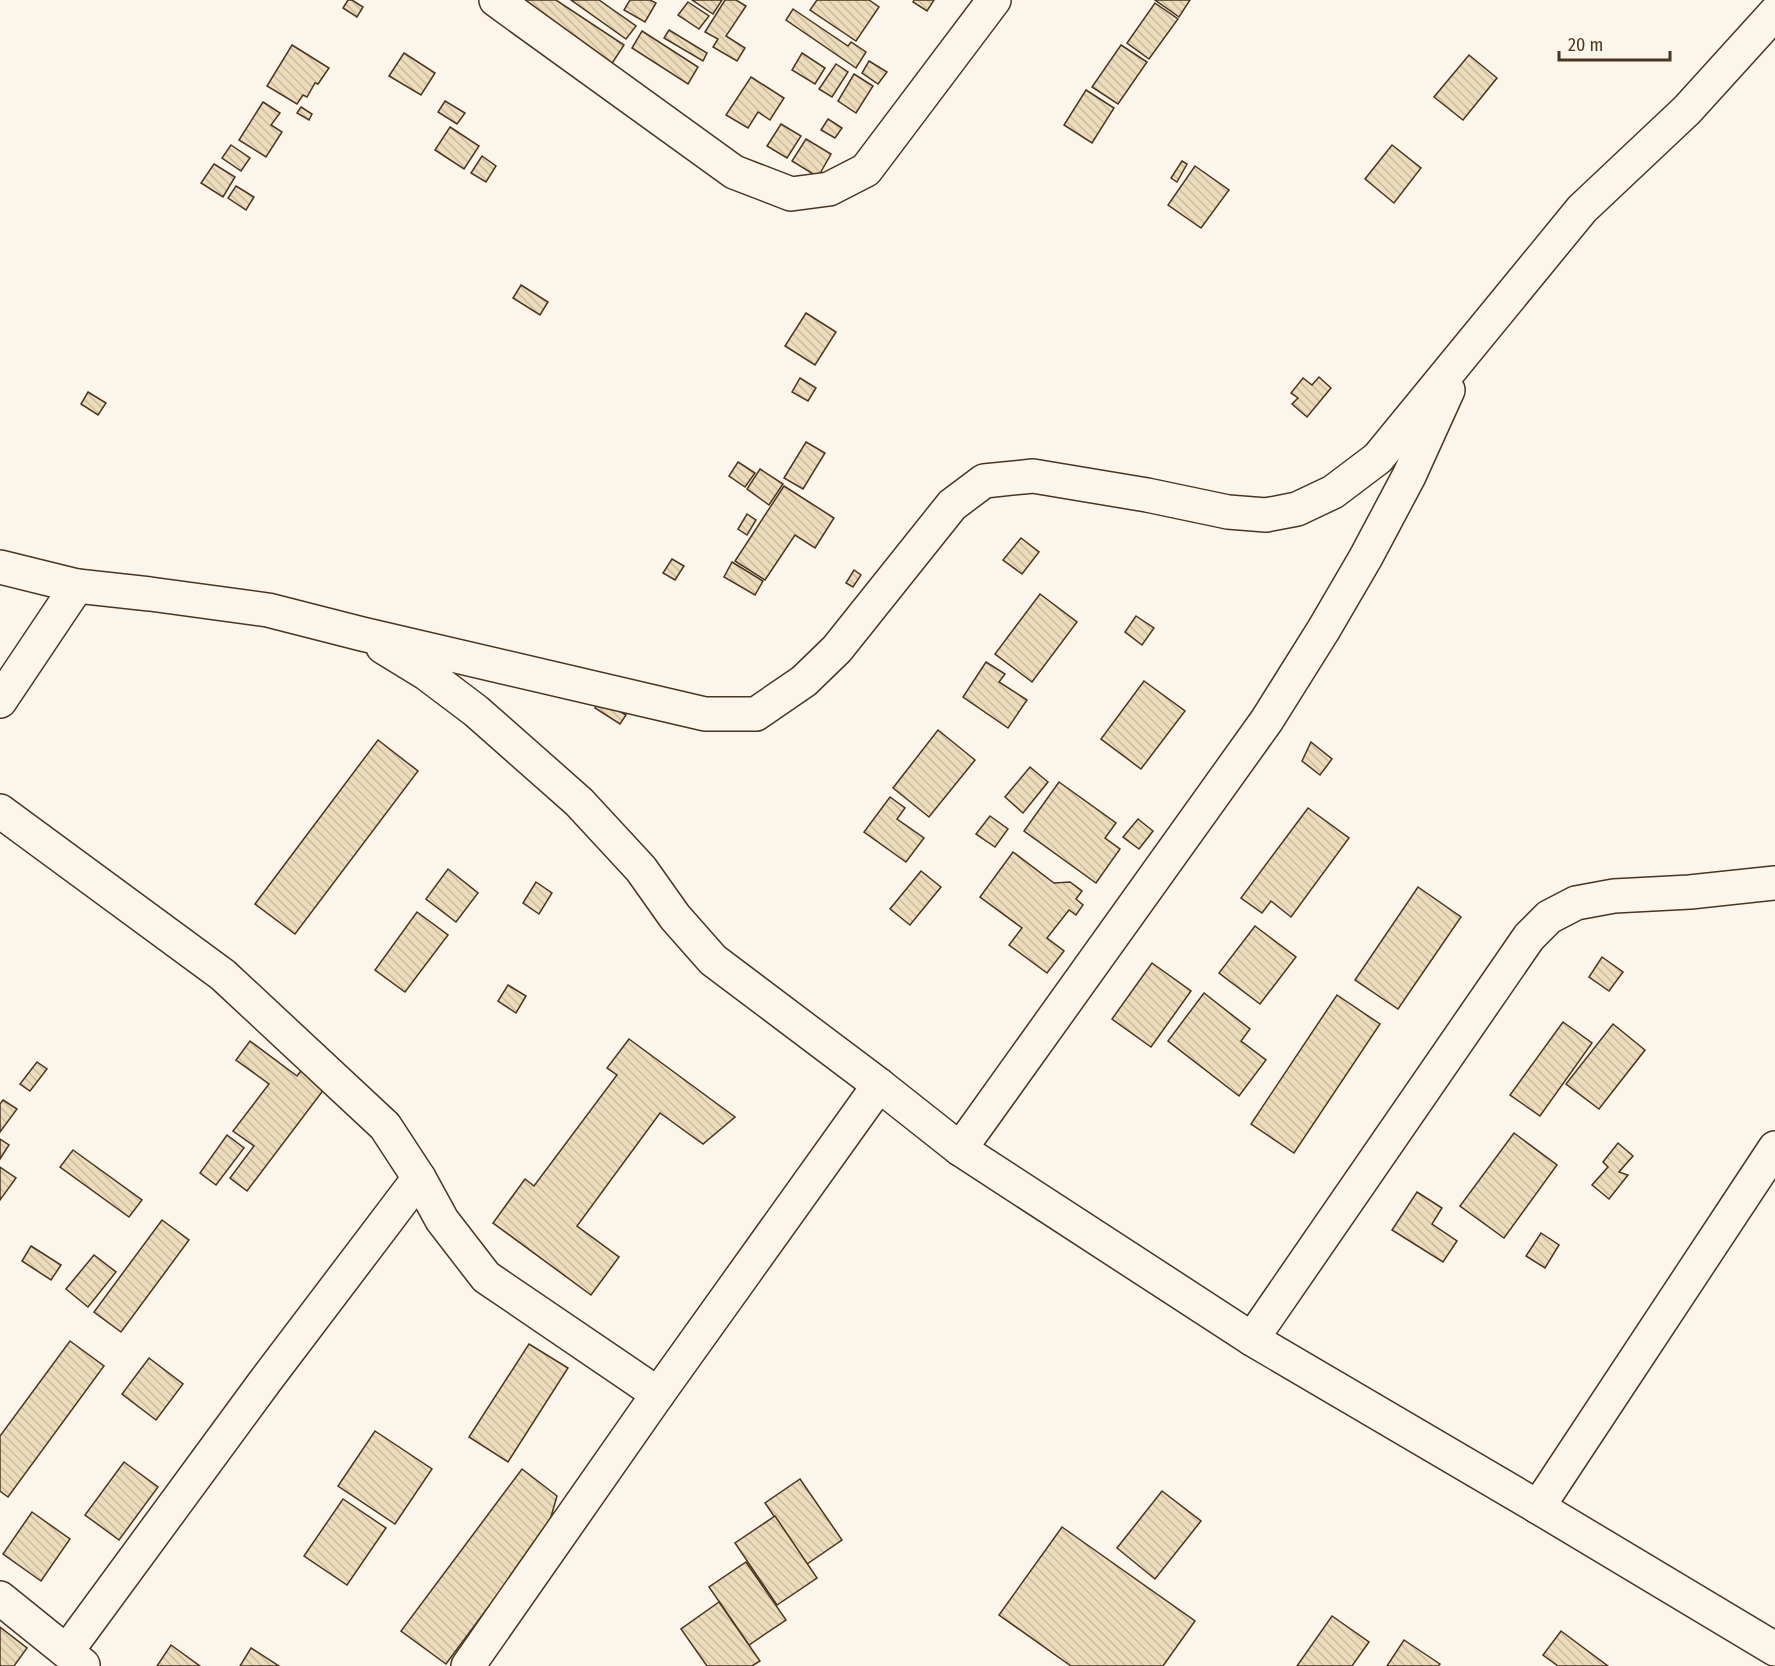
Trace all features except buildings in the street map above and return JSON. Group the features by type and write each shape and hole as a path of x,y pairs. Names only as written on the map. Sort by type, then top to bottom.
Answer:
{"street":[{"path":"496,0 734,172 791,194 829,189 866,170 994,0"},
{"path":"0,567 77,586 268,610 705,714 756,714 804,681 837,650 952,505 984,481 1033,476 1147,495 1228,512 1266,514 1297,509 1333,492 1378,458 1582,209 1688,110 1775,13"},
{"path":"960,1149 1267,720 1366,557 1409,476 1469,346"},
{"path":"0,700 77,586"},
{"path":"362,634 427,674 476,711 579,802 641,869 675,917 713,960 960,1149 1252,1339 1775,1649"},
{"path":"0,811 223,975 385,1126 419,1178 442,1220 486,1276 658,1394"},
{"path":"1252,1339 1529,938 1549,917 1576,903 1614,896 1690,892 1775,883"},
{"path":"468,1666 658,1394 879,1085"},
{"path":"1538,1507 1775,1148"},
{"path":"0,1598 76,1659 266,1380 419,1178"}]}
